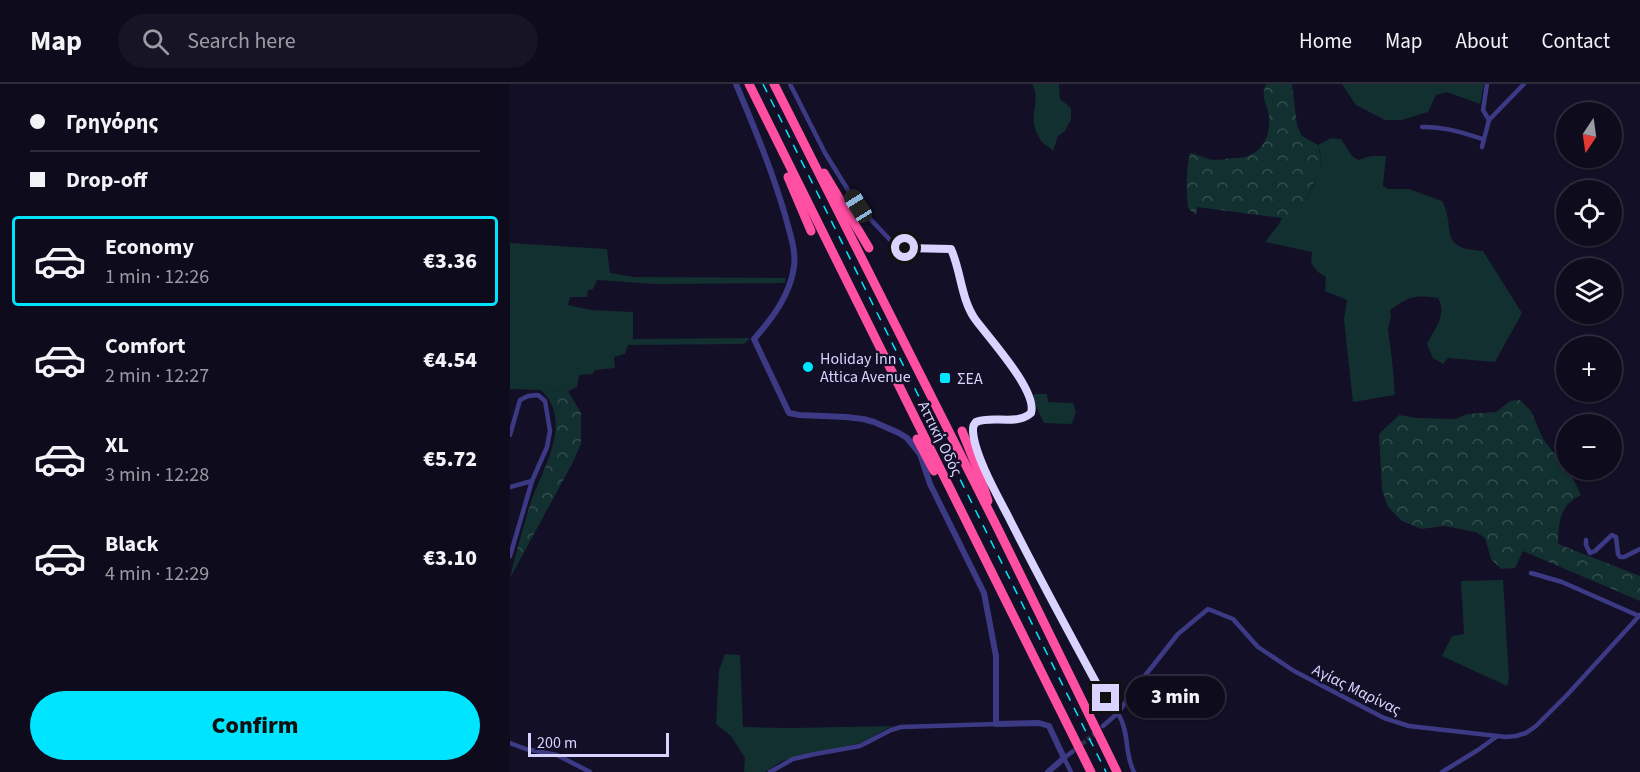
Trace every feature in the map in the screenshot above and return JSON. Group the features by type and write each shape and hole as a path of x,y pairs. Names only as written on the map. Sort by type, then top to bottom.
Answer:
{"highway":[{"name":"Αττική Οδός","path":"749,84 1091,772"},
{"name":"Αττική Οδός","path":"774,84 1117,772"},
{"path":"800,137 819,164 869,248"},
{"path":"779,146 784,168 812,231"},
{"path":"962,430 998,530"},
{"path":"916,439 944,488 979,558 1000,591"}],"street":[{"path":"736,84 770,166 795,259 791,280 777,311 754,339 789,413 846,417 874,422 907,438 920,454 930,484 984,593 996,656 996,724"},
{"path":"790,84 825,153 858,206 892,242 898,247 905,248 951,249 962,281 968,309 1015,370 1032,402 1031,413 1026,417 984,419 976,422 973,427 976,443 999,500 1058,614 1099,688 1118,713 1126,729 1129,762 1134,772"},
{"path":"1487,84 1483,110 1489,120"},
{"path":"1482,147 1489,120 1524,84"},
{"path":"1422,127 1446,129 1483,139"},
{"path":"510,435 520,400 538,395 545,401 550,431 548,447 532,481 510,555"},
{"path":"510,487 532,481"},
{"path":"1586,540 1590,553 1612,535 1616,537 1620,557 1640,549"},
{"path":"1531,573 1562,582 1640,615"},
{"name":"Αγίας Μαρίνας","path":"1118,713 1178,634 1208,609 1233,619 1258,647 1294,670 1384,718 1409,726 1496,737 1516,736 1536,726 1568,695 1640,615"},
{"path":"1103,726 1118,713"},
{"path":"770,772 793,759 860,746 891,730 901,728 1039,723 1051,729 1071,772"},
{"path":"1442,772 1496,737"},
{"path":"510,743 526,749 557,755 590,772"},
{"path":"1048,772 1072,752"}],"green space":[{"path":"1032,84 1059,84 1060,99 1071,108 1071,119 1065,131 1058,136 1053,151 1042,142 1035,128 1036,99"},
{"path":"1266,84 1292,84 1297,125 1302,136 1318,145 1321,158 1320,171 1298,214 1287,226 1279,224 1282,218 1197,207 1196,215 1188,208 1187,180 1190,153 1220,160 1246,157 1260,148 1269,128 1269,116 1264,97"},
{"path":"1342,84 1484,84 1480,104 1447,92 1436,95 1428,112 1402,120 1385,120 1356,105"},
{"path":"1331,138 1341,139 1352,156 1358,160 1371,156 1386,156 1383,186 1388,189 1409,189 1442,201 1453,241 1468,249 1483,251 1522,313 1495,362 1448,358 1443,364 1433,358 1427,344 1439,322 1441,304 1438,298 1412,298 1390,310 1388,329 1395,395 1353,402 1344,320 1347,300 1325,291 1326,277 1318,272 1311,263 1312,252 1265,242 1279,224 1287,225 1303,204 1320,167 1321,156 1318,145"},
{"path":"510,243 607,249 610,273 634,277 786,278 785,283 655,284 597,280 593,289 588,290 587,297 570,297 568,305 591,310 633,312 633,339 750,338 744,344 628,345 625,354 614,357 615,368 595,370 593,374 579,375 577,387 568,391 510,389"},
{"path":"541,390 568,391 581,413 581,444 510,578 528,511 548,460 556,430 551,403"},
{"path":"1035,394 1047,394 1048,402 1073,403 1076,411 1072,424 1044,423 1033,399"},
{"path":"1520,400 1531,411 1543,439 1556,456 1556,480 1574,480 1581,495 1564,509 1558,544 1640,576 1640,601 1523,551 1515,568 1501,569 1491,559 1485,538 1476,532 1444,526 1421,529 1402,521 1388,507 1382,490 1379,434 1399,415 1416,418 1456,419 1467,414 1496,412 1510,401"},
{"path":"1503,580 1509,678 1507,686 1442,656 1452,636 1464,634 1461,581"},
{"path":"725,654 740,655 743,727 892,726 861,743 782,761 765,772 744,772 745,758 731,736 716,724 719,670"}],"tunnel":[{"path":"1072,752 1098,731"}],"railway":[{"path":"763,84 1106,772"}],"place":[{"name":"Holiday Inn Attica Avenue","path":"808,367"},
{"name":"ΣΕΑ","path":"945,378"}],"route":[{"path":"905,248 951,249 962,281 968,309 1015,370 1032,402 1031,413 1028,416 1019,419 979,420 973,427 973,432 984,466 999,500 1106,698"}]}
